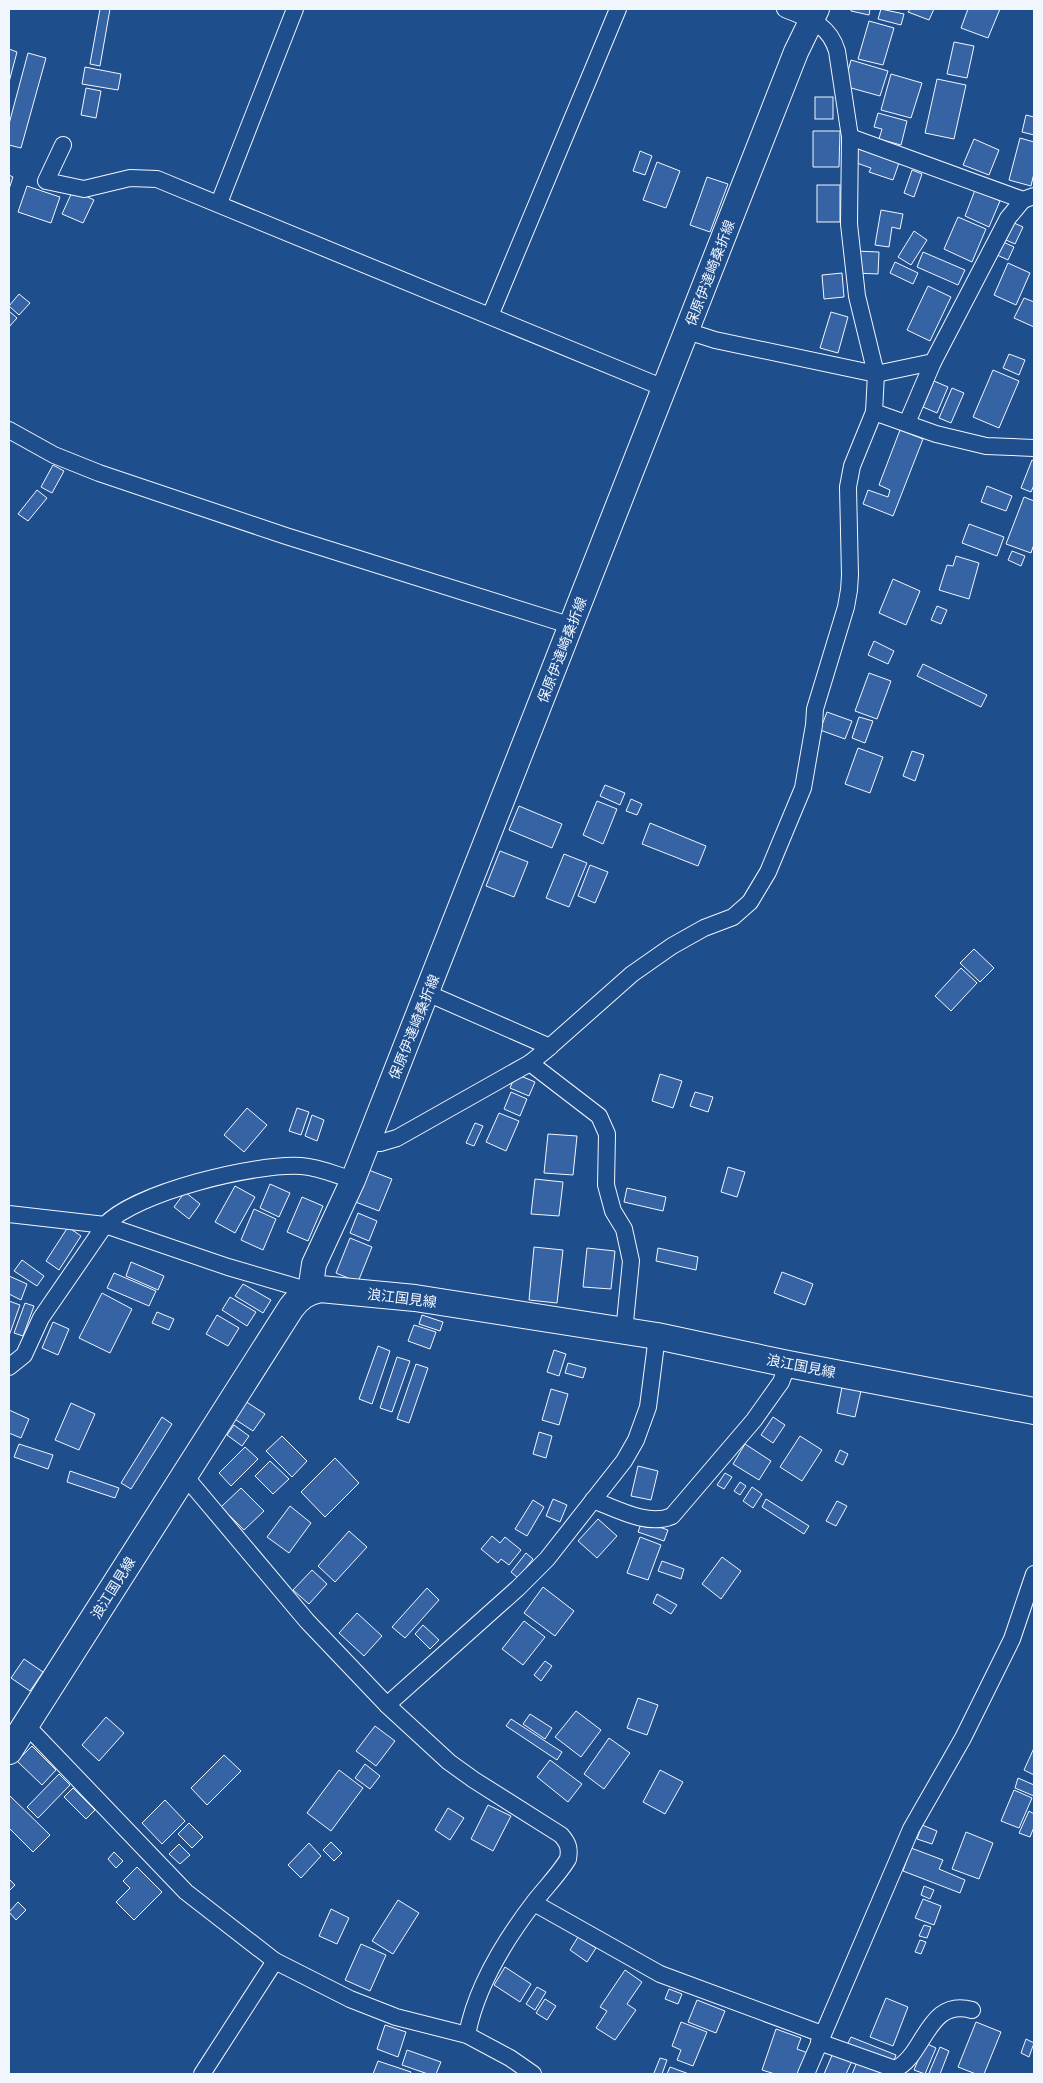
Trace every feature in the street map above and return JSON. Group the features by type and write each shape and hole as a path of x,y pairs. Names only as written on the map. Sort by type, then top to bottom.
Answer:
{"main road":[{"name":"保原伊達崎桑折線","path":"310,1291 314,1264 353,1180 796,52 814,14"},
{"name":"浪江国見線","path":"9,1750 296,1300 310,1291 320,1289 415,1298 657,1336 788,1364 1034,1411"}],"street":[{"path":"219,204 295,9"},
{"path":"490,316 618,9"},
{"path":"368,1142 380,1143 397,1138 530,1063 632,974 688,937 704,928 733,917 750,902 768,872 796,807 802,788 814,725 815,709 846,608 850,575 849,476 874,412 876,374 857,296 849,224 850,137 837,50 833,38 814,14 785,9"},
{"path":"850,137 1028,198 1008,218 933,362 907,423"},
{"path":"63,145 46,181 84,188 130,178 157,179 664,388"},
{"path":"687,331 715,340 876,374 933,362"},
{"path":"874,412 936,434 986,446 1034,448"},
{"path":"9,430 54,455 99,473 286,536 572,626"},
{"path":"427,993 550,1047"},
{"path":"530,1063 599,1116 607,1134 606,1185 613,1212 624,1229 631,1261 624,1332"},
{"path":"9,1368 24,1355 41,1318 112,1217 159,1193 278,1167 300,1166 353,1180"},
{"path":"9,1214 105,1225 228,1267 310,1291"},
{"path":"387,1705 518,1588 547,1559 624,1461 636,1440 648,1407 657,1336"},
{"path":"593,1500 645,1518 657,1520 672,1516 754,1420 781,1382 788,1364"},
{"path":"184,1475 307,1621 387,1705 449,1762 474,1780 561,1834 567,1842 570,1851 568,1859 503,1947 478,1996 467,2034"},
{"path":"806,2074 911,1829 963,1738 1012,1639 1034,1574"},
{"path":"26,1725 186,1892 275,1961 350,1999 396,2017 467,2034 510,2058 533,2074"},
{"path":"534,1903 660,1974 895,2069 901,2067 909,2059 927,2029 940,2015 950,2009 972,2010"},
{"path":"202,2074 275,1961"}],"building":[{"path":"100,9 110,9 100,66 90,64"},
{"path":"851,9 870,9 869,15 851,11"},
{"path":"881,9 904,14 901,25 878,19"},
{"path":"910,9 934,9 929,20 908,12"},
{"path":"968,9 1000,9 988,38 961,28"},
{"path":"869,21 894,28 883,65 858,59"},
{"path":"954,42 974,46 967,78 947,74"},
{"path":"9,49 17,52 9,82"},
{"path":"28,53 46,58 21,148 9,145 9,124"},
{"path":"851,60 888,71 880,96 844,86"},
{"path":"85,67 121,74 118,90 82,84"},
{"path":"891,74 922,83 911,118 881,110"},
{"path":"937,79 966,85 954,139 925,133"},
{"path":"86,88 101,91 96,118 81,115"},
{"path":"815,97 833,97 833,119 815,119"},
{"path":"878,113 907,121 901,145 879,139 882,129 874,127"},
{"path":"1026,115 1034,117 1034,135 1022,132"},
{"path":"813,131 840,131 839,167 813,167"},
{"path":"1020,138 1034,142 1034,173 1031,186 1009,180"},
{"path":"974,139 999,150 989,175 963,165"},
{"path":"856,146 900,160 893,180 869,172 871,168 851,161"},
{"path":"640,151 652,156 645,175 633,171"},
{"path":"657,162 680,171 666,208 643,200"},
{"path":"912,170 922,174 914,197 904,193"},
{"path":"9,175 13,177 9,189"},
{"path":"707,177 728,184 710,232 690,225"},
{"path":"817,185 840,185 840,222 817,222"},
{"path":"27,186 60,197 51,223 18,212"},
{"path":"73,190 94,200 83,223 62,214"},
{"path":"975,190 1000,201 989,227 965,216"},
{"path":"881,210 903,214 900,229 892,227 889,247 875,245"},
{"path":"958,217 986,229 972,262 944,249"},
{"path":"1014,223 1023,227 1015,244 1006,240"},
{"path":"914,231 927,240 911,265 898,257"},
{"path":"1001,241 1014,247 1008,260 995,254"},
{"path":"856,251 879,252 878,274 855,273"},
{"path":"923,252 965,270 958,285 917,267"},
{"path":"895,262 918,273 913,284 890,273"},
{"path":"1008,263 1030,273 1016,305 994,295"},
{"path":"842,273 844,297 824,299 822,275"},
{"path":"928,286 951,297 930,341 907,330"},
{"path":"19,294 30,303 19,315 9,306"},
{"path":"1024,298 1034,302 1034,327 1014,318"},
{"path":"9,311 17,318 9,327"},
{"path":"831,312 848,317 838,353 820,348"},
{"path":"1009,354 1025,360 1019,375 1003,368"},
{"path":"993,370 1019,381 999,428 973,417"},
{"path":"934,381 948,387 937,413 923,407"},
{"path":"952,388 964,393 951,423 939,418"},
{"path":"900,430 923,439 893,516 863,504 868,490 888,497 890,490 879,485"},
{"path":"1032,460 1034,461 1034,485 1031,492 1021,488"},
{"path":"53,465 64,471 52,493 41,487"},
{"path":"987,486 1012,496 1006,511 981,502"},
{"path":"37,490 47,498 28,521 18,514"},
{"path":"1024,497 1034,501 1034,544 1031,553 1006,544"},
{"path":"969,524 1004,537 997,556 962,543"},
{"path":"1012,551 1025,556 1021,566 1008,560"},
{"path":"956,556 979,563 969,599 939,590 947,565 953,566"},
{"path":"893,579 920,591 906,625 879,613"},
{"path":"937,606 947,610 941,624 931,620"},
{"path":"874,641 894,651 888,664 868,655"},
{"path":"923,664 987,695 981,707 917,676"},
{"path":"869,673 891,681 877,719 855,711"},
{"path":"827,712 852,721 845,739 820,730"},
{"path":"859,717 873,721 865,743 852,738"},
{"path":"858,748 883,757 870,793 845,784"},
{"path":"912,751 924,755 915,781 903,776"},
{"path":"605,785 625,793 620,805 600,796"},
{"path":"631,799 642,804 637,815 626,811"},
{"path":"597,801 617,809 603,844 583,835"},
{"path":"519,806 562,824 552,848 509,830"},
{"path":"650,823 706,846 698,866 642,844"},
{"path":"500,851 528,862 514,897 486,886"},
{"path":"564,854 587,863 569,907 546,898"},
{"path":"590,865 608,872 595,903 578,896"},
{"path":"974,949 994,968 980,982 960,963"},
{"path":"961,968 977,983 951,1011 935,996"},
{"path":"516,1074 535,1082 529,1096 510,1088"},
{"path":"660,1074 682,1081 673,1108 652,1101"},
{"path":"511,1092 527,1099 520,1116 504,1109"},
{"path":"695,1092 713,1097 708,1112 690,1106"},
{"path":"247,1108 267,1125 244,1152 224,1135"},
{"path":"297,1108 309,1112 301,1135 289,1131"},
{"path":"499,1113 519,1121 506,1151 486,1142"},
{"path":"312,1115 324,1120 317,1141 305,1136"},
{"path":"475,1123 483,1126 474,1146 466,1143"},
{"path":"548,1134 577,1136 573,1175 544,1173"},
{"path":"728,1167 745,1172 737,1197 721,1192"},
{"path":"366,1169 392,1179 379,1211 353,1201"},
{"path":"535,1179 563,1182 559,1216 531,1214"},
{"path":"270,1184 290,1193 279,1217 260,1208"},
{"path":"235,1186 255,1197 235,1233 215,1222"},
{"path":"627,1188 666,1197 663,1211 624,1202"},
{"path":"185,1192 200,1204 189,1219 174,1207"},
{"path":"302,1197 323,1206 308,1241 287,1232"},
{"path":"254,1209 276,1219 263,1250 241,1240"},
{"path":"358,1213 377,1221 369,1241 350,1233"},
{"path":"68,1227 81,1236 59,1270 46,1261"},
{"path":"350,1238 372,1247 358,1282 336,1273"},
{"path":"534,1247 563,1250 557,1303 529,1300"},
{"path":"587,1248 615,1251 611,1289 583,1287"},
{"path":"658,1248 698,1257 696,1270 656,1261"},
{"path":"22,1260 44,1276 37,1286 14,1271"},
{"path":"131,1262 164,1276 158,1290 126,1276"},
{"path":"782,1272 813,1284 805,1305 774,1293"},
{"path":"114,1273 156,1291 149,1306 107,1288"},
{"path":"9,1276 27,1284 21,1300 9,1294"},
{"path":"243,1284 271,1300 263,1313 235,1296"},
{"path":"102,1293 132,1309 110,1353 79,1338"},
{"path":"230,1297 256,1312 247,1326 222,1310"},
{"path":"9,1301 20,1305 9,1336"},
{"path":"25,1303 34,1306 23,1336 14,1333"},
{"path":"157,1312 174,1319 169,1330 152,1323"},
{"path":"217,1315 239,1328 228,1346 206,1334"},
{"path":"422,1315 443,1322 440,1331 419,1324"},
{"path":"53,1322 69,1329 58,1355 42,1348"},
{"path":"414,1325 436,1332 430,1349 408,1341"},
{"path":"378,1346 390,1351 372,1404 359,1399"},
{"path":"554,1350 566,1354 559,1376 547,1372"},
{"path":"397,1357 410,1361 392,1412 380,1408"},
{"path":"568,1363 586,1368 583,1378 565,1373"},
{"path":"416,1364 428,1368 409,1423 397,1419"},
{"path":"842,1387 861,1391 855,1417 837,1413"},
{"path":"551,1389 568,1394 559,1425 542,1420"},
{"path":"245,1401 265,1414 253,1431 233,1418"},
{"path":"71,1403 95,1414 79,1450 55,1440"},
{"path":"9,1410 29,1419 21,1438 9,1433"},
{"path":"162,1417 172,1424 131,1489 121,1483"},
{"path":"773,1417 785,1425 773,1443 761,1435"},
{"path":"234,1425 249,1436 242,1446 227,1435"},
{"path":"539,1432 552,1436 546,1458 533,1454"},
{"path":"282,1436 307,1461 292,1477 266,1451"},
{"path":"800,1436 822,1450 802,1481 780,1467"},
{"path":"19,1444 53,1455 48,1469 14,1457"},
{"path":"745,1444 771,1461 759,1480 733,1464"},
{"path":"245,1447 258,1459 231,1486 219,1473"},
{"path":"840,1450 848,1454 843,1465 835,1461"},
{"path":"335,1458 359,1483 325,1517 301,1492"},
{"path":"270,1461 289,1479 273,1494 255,1476"},
{"path":"638,1466 658,1471 651,1500 631,1496"},
{"path":"70,1471 119,1488 115,1498 67,1482"},
{"path":"725,1473 732,1477 724,1489 717,1485"},
{"path":"740,1482 746,1486 740,1495 734,1491"},
{"path":"752,1487 762,1494 753,1508 743,1501"},
{"path":"241,1488 264,1511 244,1530 221,1507"},
{"path":"553,1499 567,1505 560,1522 546,1516"},
{"path":"766,1499 809,1526 804,1534 762,1507"},
{"path":"533,1500 544,1507 527,1536 515,1529"},
{"path":"837,1501 847,1506 836,1526 826,1521"},
{"path":"290,1506 311,1523 289,1553 267,1537"},
{"path":"598,1519 617,1536 597,1558 578,1541"},
{"path":"642,1521 668,1530 664,1541 638,1532"},
{"path":"349,1531 367,1547 335,1582 318,1566"},
{"path":"492,1536 500,1543 505,1537 521,1550 509,1565 501,1559 498,1563 481,1549"},
{"path":"640,1537 661,1545 648,1580 627,1573"},
{"path":"526,1553 533,1559 518,1578 511,1572"},
{"path":"722,1557 741,1571 721,1599 702,1584"},
{"path":"662,1561 684,1569 681,1579 658,1571"},
{"path":"312,1570 327,1584 309,1604 293,1590"},
{"path":"543,1587 574,1611 555,1636 524,1613"},
{"path":"427,1588 439,1600 405,1638 392,1627"},
{"path":"657,1594 677,1605 671,1614 653,1603"},
{"path":"357,1613 382,1636 364,1656 339,1633"},
{"path":"524,1621 545,1637 523,1665 502,1649"},
{"path":"423,1625 439,1640 430,1649 415,1634"},
{"path":"24,1659 43,1672 30,1691 11,1678"},
{"path":"545,1661 552,1666 541,1681 534,1675"},
{"path":"638,1698 658,1705 647,1735 627,1728"},
{"path":"576,1711 601,1730 581,1757 555,1737"},
{"path":"530,1714 552,1728 545,1739 523,1724"},
{"path":"106,1717 124,1733 99,1761 82,1745"},
{"path":"511,1719 562,1752 557,1760 506,1726"},
{"path":"375,1726 395,1741 376,1766 356,1751"},
{"path":"609,1738 630,1753 604,1789 584,1774"},
{"path":"32,1746 56,1770 42,1785 17,1761"},
{"path":"1034,1748 1034,1775 1024,1770"},
{"path":"224,1755 241,1771 207,1805 191,1788"},
{"path":"550,1760 582,1784 568,1802 537,1777"},
{"path":"365,1764 380,1776 370,1789 355,1778"},
{"path":"339,1770 363,1788 331,1831 307,1813"},
{"path":"660,1770 683,1782 665,1814 643,1802"},
{"path":"59,1774 70,1785 38,1818 27,1807"},
{"path":"1018,1778 1034,1785 1034,1796 1015,1788"},
{"path":"73,1788 95,1810 86,1819 64,1797"},
{"path":"1014,1790 1032,1798 1019,1828 1001,1821"},
{"path":"9,1795 50,1835 33,1852 9,1828"},
{"path":"165,1800 185,1821 162,1844 142,1823"},
{"path":"488,1805 511,1816 493,1851 471,1839"},
{"path":"448,1808 464,1818 450,1840 435,1830"},
{"path":"1029,1811 1034,1814 1034,1827 1030,1837 1019,1833"},
{"path":"189,1823 203,1837 192,1848 178,1834"},
{"path":"922,1825 937,1831 932,1844 917,1839"},
{"path":"966,1832 993,1843 979,1879 952,1869"},
{"path":"331,1842 342,1853 334,1861 323,1850"},
{"path":"309,1843 321,1856 301,1878 288,1865"},
{"path":"179,1844 190,1855 180,1864 169,1854"},
{"path":"911,1848 943,1860 939,1869 965,1880 960,1893 903,1871"},
{"path":"114,1852 123,1861 116,1868 108,1859"},
{"path":"137,1867 162,1892 134,1920 116,1902 130,1888 123,1881"},
{"path":"9,1879 15,1885 9,1891"},
{"path":"924,1886 934,1890 930,1899 921,1895"},
{"path":"923,1899 941,1906 934,1925 915,1918"},
{"path":"398,1900 419,1913 393,1954 372,1941"},
{"path":"18,1902 26,1910 16,1920 9,1912"},
{"path":"331,1909 349,1918 337,1944 319,1936"},
{"path":"924,1925 931,1927 927,1938 919,1936"},
{"path":"578,1937 596,1948 587,1962 570,1950"},
{"path":"920,1940 926,1942 921,1954 915,1952"},
{"path":"361,1944 386,1955 370,1991 345,1980"},
{"path":"505,1967 531,1984 520,2002 494,1985"},
{"path":"625,1970 642,1982 627,2004 636,2010 615,2040 596,2028 607,2011 600,2007"},
{"path":"537,1987 546,1992 535,2010 526,2004"},
{"path":"669,1989 682,1994 678,2004 665,1999"},
{"path":"886,1998 908,2007 893,2046 870,2037"},
{"path":"545,1999 556,2006 547,2020 536,2013"},
{"path":"697,2000 725,2011 716,2033 688,2022"},
{"path":"681,2022 707,2032 693,2066 677,2060 681,2050 672,2046"},
{"path":"976,2022 1001,2032 984,2074 976,2074 958,2067"},
{"path":"385,2025 406,2032 398,2057 377,2049"},
{"path":"776,2029 801,2038 797,2049 808,2053 800,2074 775,2074 762,2070"},
{"path":"851,2037 896,2055 892,2066 846,2047"},
{"path":"1026,2039 1034,2043 1029,2057 1021,2053"},
{"path":"925,2043 936,2048 925,2074 914,2070"},
{"path":"940,2047 949,2051 940,2074 929,2073"},
{"path":"407,2050 441,2062 436,2074 428,2074 402,2065"},
{"path":"833,2053 852,2061 846,2074 824,2074"},
{"path":"660,2058 667,2060 662,2074 656,2074 654,2073"},
{"path":"378,2061 411,2072 410,2074 373,2074"},
{"path":"857,2062 887,2074 852,2074"},
{"path":"670,2067 689,2074 667,2074"}]}
